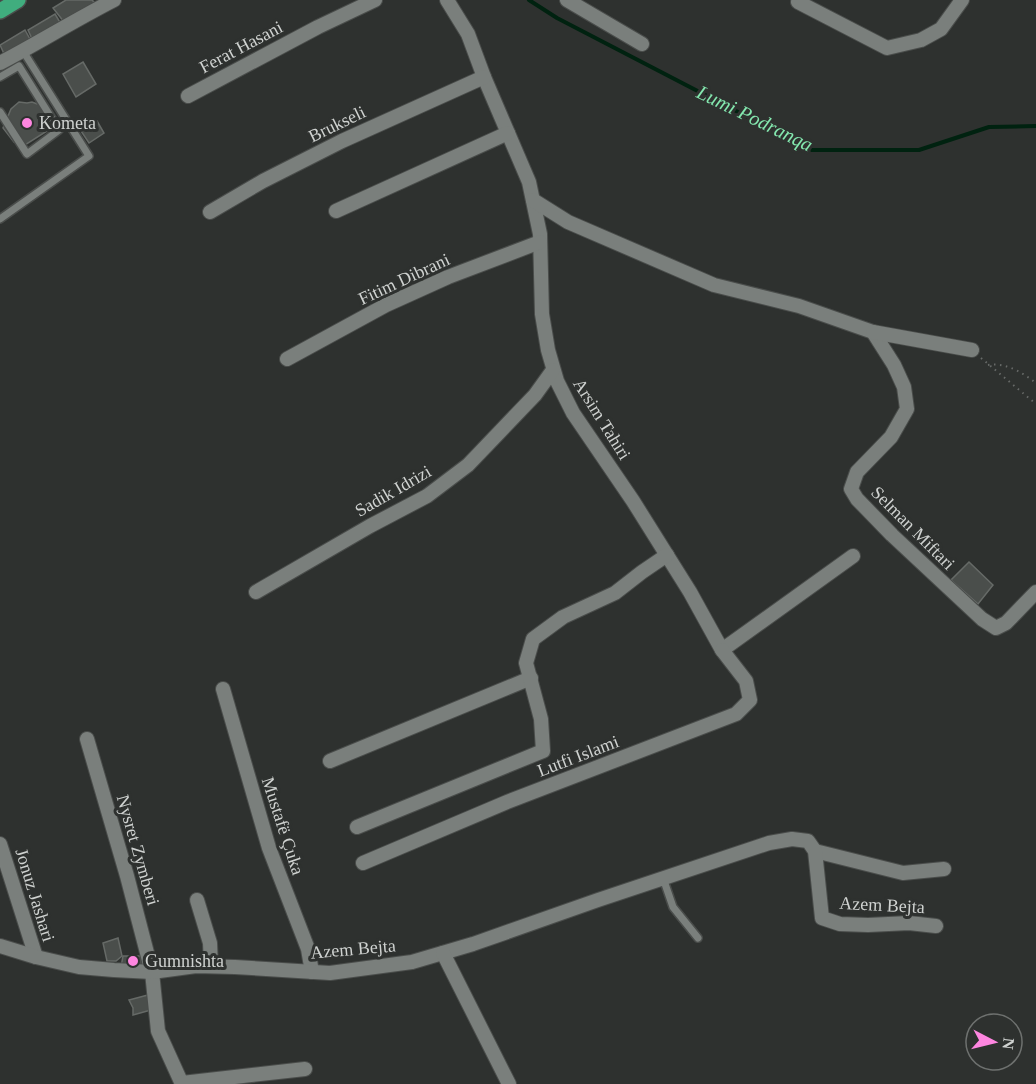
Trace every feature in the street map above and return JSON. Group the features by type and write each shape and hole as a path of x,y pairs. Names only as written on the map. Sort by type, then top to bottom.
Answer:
{"main road":[{"path":"0,11 18,0"}],"street":[{"path":"0,63 114,0"},
{"name":"Ferat Hasani","path":"188,96 318,27 375,0"},
{"name":"Arsim Tahiri","path":"447,0 468,34 529,182 540,234 542,314 548,350 557,381 573,413 667,555 722,650"},
{"path":"567,0 642,44"},
{"path":"798,2 887,48 921,40 941,29 962,0"},
{"name":"Brukseli","path":"210,212 263,181 342,141 484,77"},
{"path":"336,211 508,133"},
{"path":"533,200 568,222 714,285 799,306 873,332 972,350"},
{"name":"Fitim Dibrani","path":"287,359 386,305 540,242"},
{"name":"Selman Miftari","path":"873,332 894,365 904,387 907,409 891,437 857,472 851,489 857,499 982,620 996,628 1006,623 1036,592"},
{"name":"Sadik Idrizi","path":"256,592 427,496 468,465 535,395 554,370"},
{"path":"357,826 543,751 541,718 526,663 533,639 563,617 615,593 667,555"},
{"path":"722,650 852,556"},
{"name":"Lutfi Islami","path":"363,863 507,802 736,714 750,700 748,690 746,681 722,650"},
{"path":"330,761 531,678"},
{"name":"Mustafë Çuka","path":"223,689 269,848 308,949 312,972"},
{"name":"Nysret Zymberi","path":"87,739 152,972 158,1031 182,1084"},
{"name":"Azem Bejta","path":"0,946 79,967 152,972 211,966 330,973 412,962 473,944 769,843 792,839 808,841 815,851 822,918 840,924 909,923 936,926"},
{"name":"Jonuz Jashari","path":"0,844 36,957"},
{"name":"Azem Bejta","path":"815,851 903,873 944,869"},
{"path":"197,900 210,943 211,966"},
{"path":"443,953 509,1084"},
{"path":"182,1084 305,1069"}],"lane":[{"path":"0,219 89,156 23,51"},
{"path":"0,77 19,66 59,130 27,154 0,112"},
{"path":"663,878 673,907 698,939"}],"path":[{"path":"972,350 1036,404"},
{"path":"988,365 1008,367 1036,383"}],"building":[{"path":"66,0 92,0 95,3 64,22 53,8"},
{"path":"55,14 61,24 33,41 28,30"},
{"path":"25,30 31,41 5,56 0,45"},
{"path":"83,62 96,84 76,97 63,74"},
{"name":"Kometa","path":"19,102 32,102 40,105 48,115 47,131 25,145 14,142 3,128 11,109"},
{"path":"97,121 104,133 89,143 81,131"},
{"path":"969,562 993,585 978,604 951,580"},
{"path":"118,938 122,956 116,961 107,961 103,943"},
{"name":"Gumnishta","path":"123,956 145,956 145,967 121,967"},
{"path":"148,995 151,1010 133,1015 133,1008 129,1000"}],"waterway":[{"name":"Lumi Podranqa","path":"529,0 557,18 811,150 919,150 989,127 1036,126"}],"place":[{"name":"Kometa","path":"27,123"},
{"name":"Gumnishta","path":"133,961"}]}
